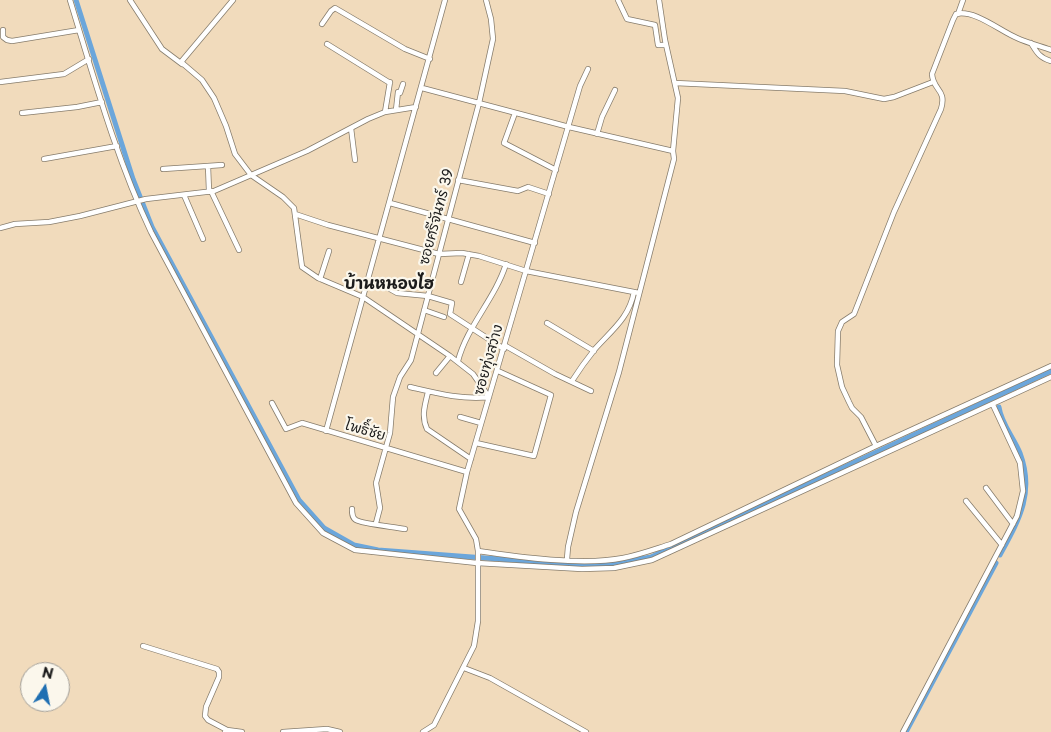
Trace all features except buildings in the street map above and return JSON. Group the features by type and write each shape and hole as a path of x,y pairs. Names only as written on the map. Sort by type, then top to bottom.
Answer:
{"street":[{"path":"70,0 116,146 141,201 152,234 296,503 322,533 355,550 382,554 477,557 582,569 614,568 652,560 1051,377"},
{"path":"130,0 162,49 202,80 214,98 235,154 251,175 283,197 294,208 302,266 320,279 363,297 458,361 473,374 489,397"},
{"path":"185,66 181,62 233,0"},
{"path":"326,431 445,0"},
{"name":"ซอยศรีจันทร์ 39","path":"376,524 380,508 376,483 390,433 394,397 400,377 411,360 479,103 492,39 491,19 486,0"},
{"path":"618,0 628,19 655,25 658,45 666,45"},
{"path":"567,559 576,512 617,378 637,293 674,158 678,98 666,45 659,0"},
{"path":"876,446 861,417 852,408 842,387 837,365 838,331 842,322 854,314 894,212 941,109 944,100 941,92 933,82 932,74 963,0"},
{"path":"322,24 334,8 405,49 430,59"},
{"path":"958,14 962,13 980,18 1015,37 1051,50"},
{"path":"3,30 3,37 12,41 79,30"},
{"path":"1031,43 1038,55 1051,61"},
{"path":"327,44 390,82 385,112"},
{"path":"0,82 64,74 89,60"},
{"name":"ซอยทุ่งสว่าง","path":"423,732 434,725 474,646 478,620 476,539 459,509 481,423 498,371 580,86 588,69"},
{"path":"675,83 845,90 884,99 933,82"},
{"path":"396,110 398,92 400,93 402,84"},
{"path":"422,88 569,127 673,151"},
{"path":"597,134 602,117 615,90"},
{"path":"22,113 77,108 102,102"},
{"path":"0,228 15,224 59,220 141,201 210,191 236,183 307,152 368,119 385,112 416,107"},
{"path":"515,112 504,143 556,170"},
{"path":"351,128 355,160"},
{"path":"44,159 116,146"},
{"path":"208,166 210,191 239,250"},
{"path":"163,169 222,166"},
{"path":"458,180 518,191 528,187 549,194"},
{"path":"184,195 204,239"},
{"path":"390,203 535,243"},
{"path":"295,214 328,225 439,254 469,254 526,271 637,293"},
{"path":"320,279 329,251"},
{"path":"462,282 469,254"},
{"path":"458,361 472,327 490,301 506,264"},
{"path":"388,288 397,293 428,296 452,303 450,314 504,347 591,391"},
{"path":"572,381 594,351 627,314 637,293"},
{"path":"424,310 444,317"},
{"path":"547,323 594,351"},
{"path":"436,373 450,356"},
{"path":"477,557 504,555 591,560 622,558 671,544 876,446 1051,366"},
{"path":"476,443 534,456 551,395 498,371"},
{"path":"410,387 461,398 489,397"},
{"path":"428,392 423,410 427,429 471,459"},
{"name":"โพธิ์ชัย","path":"272,403 286,429 302,423 467,472"},
{"path":"903,732 1017,516 1022,491 1020,463 993,404"},
{"path":"460,417 481,423"},
{"path":"986,488 1013,524"},
{"path":"966,501 1002,545"},
{"path":"352,509 352,516 355,520 405,529"},
{"path":"143,646 217,669 219,677 211,693 205,716 208,720 226,731 242,732"},
{"path":"464,668 490,678 586,732"},
{"path":"283,732 327,729 340,732"}],"waterway":[{"path":"76,0 133,179 152,227 299,500 324,528 354,545 378,550 579,565 613,564 651,557 1051,371"},
{"path":"999,407 1002,419 1020,453 1026,481 1023,506 1019,518 1000,555"},
{"path":"906,732 996,563"}],"district":[{"name":"บ้านหนองไฮ","path":"389,285"}]}
